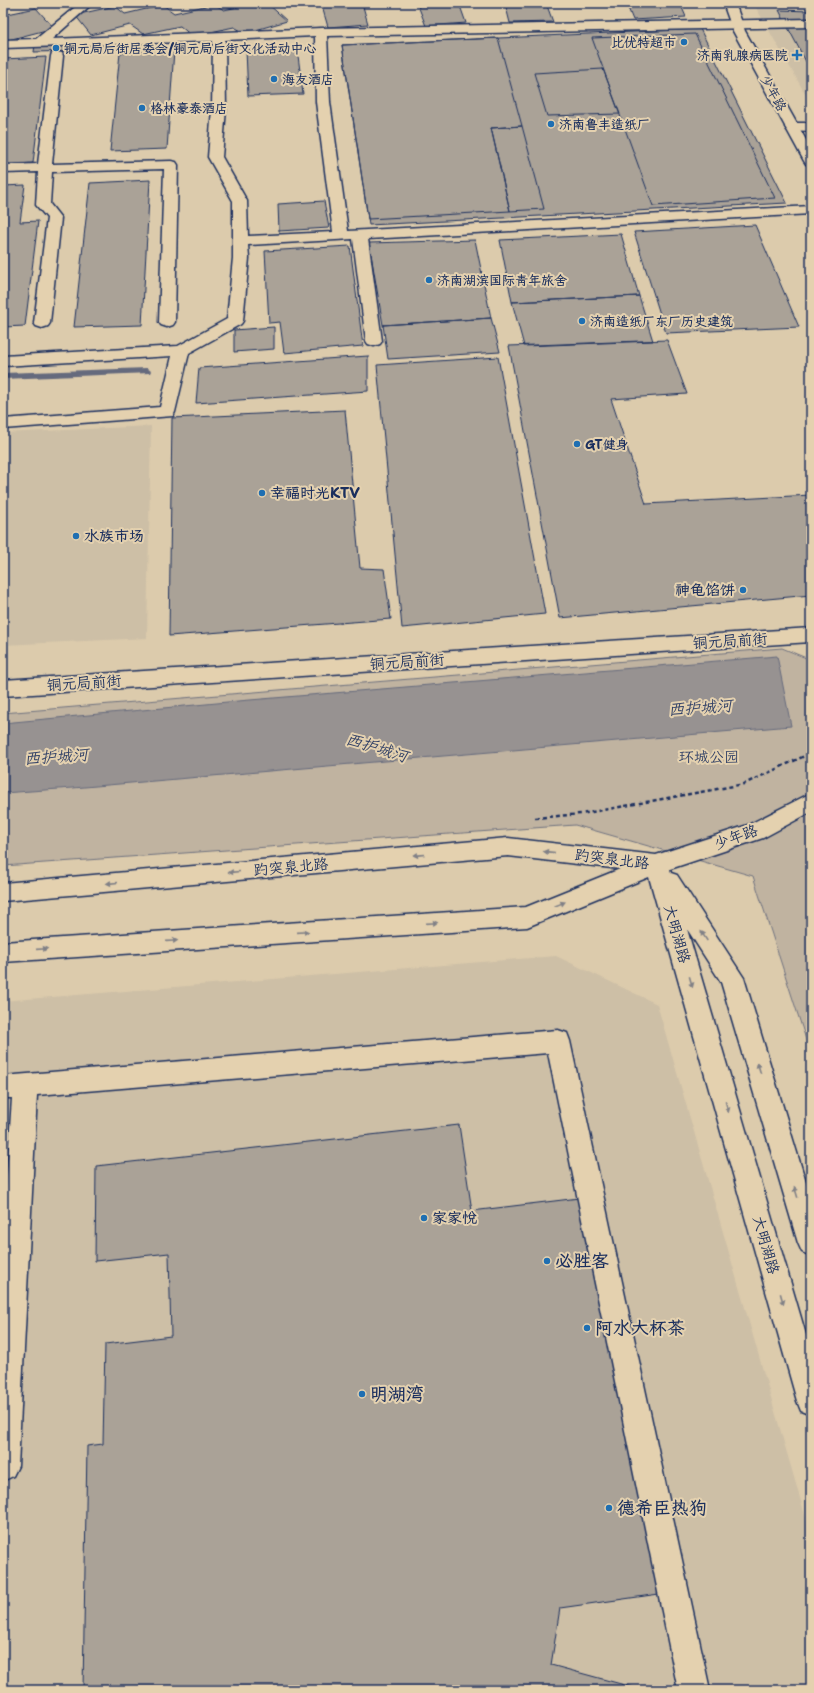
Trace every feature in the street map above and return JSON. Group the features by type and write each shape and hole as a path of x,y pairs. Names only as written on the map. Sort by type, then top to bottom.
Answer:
{"street":[{"path":"39,43 87,3"},
{"name":"少年路","path":"729,3 736,25 801,134 811,161"},
{"path":"3,44 321,32 811,24"},
{"path":"321,32 323,102 341,235"},
{"path":"3,361 181,351 235,321 241,241 240,201 215,157 219,109 219,37"},
{"path":"42,323 54,218 43,205 45,167 57,56"},
{"path":"801,134 811,127"},
{"path":"3,169 171,165 168,322"},
{"path":"241,241 811,210"},
{"path":"360,234 374,341"},
{"path":"3,424 167,412 181,351"},
{"name":"铜元局前街","path":"3,688 811,635"},
{"name":"少年路","path":"657,864 755,832 811,802"},
{"name":"趵突泉北路","path":"3,892 508,847 657,864"},
{"name":"趵突泉北路","path":"3,952 527,917 657,864"},
{"name":"大明湖路","path":"657,864 732,978 811,1243"},
{"name":"大明湖路","path":"657,864 811,1401"},
{"path":"3,1466 14,1086 558,1041 694,1690"}],"shaded area":[{"name":"济南乳腺病医院","path":"755,6 811,8 811,102 810,102"},
{"name":"水族市场","path":"151,426 147,638 3,645 3,433"},
{"path":"556,956 657,1004 811,1536 811,1690 3,1690 3,1001"}],"green space":[{"name":"环城公园","path":"782,648 811,660 811,1055 753,876 575,825 3,866 3,713"}],"water":[{"name":"西护城河","path":"777,656 791,726 3,793 3,723 238,701"}],"building":[{"path":"256,3 267,3 287,21 245,33 234,27 192,36 180,26 143,34 130,25 91,35 75,15 115,6 125,14 163,5 174,13 214,4 224,10"},
{"path":"321,3 362,3 368,24 328,27"},
{"path":"417,3 459,3 466,23 426,26"},
{"path":"505,3 546,3 553,22 510,23"},
{"path":"626,3 680,3 686,17 633,20"},
{"path":"36,8 54,28 8,40 3,37 3,15"},
{"path":"779,10 811,11 811,71 786,24"},
{"name":"济南鲁丰造纸厂","path":"700,29 787,203 369,225 342,45"},
{"path":"695,34 775,198 653,206 592,38"},
{"path":"498,38 522,126 491,128 510,211 368,219 342,45"},
{"name":"铜元局后街居委会/铜元局后街文化活动中心","path":"77,43 76,51 34,52 35,45"},
{"name":"海友酒店","path":"297,48 303,94 248,96 246,50"},
{"name":"格林豪泰酒店","path":"174,50 167,149 110,151 120,53"},
{"path":"46,57 33,163 3,165 3,59"},
{"path":"603,69 620,114 547,116 534,73"},
{"path":"522,126 544,209 510,211 491,128"},
{"path":"150,180 142,325 74,327 90,183"},
{"path":"25,185 20,222 38,221 25,326 3,327 3,186"},
{"path":"324,201 329,228 279,231 278,204"},
{"path":"755,225 799,327 666,333 634,232"},
{"path":"621,234 639,296 512,302 500,240"},
{"name":"济南湖滨国际青年旅舍","path":"475,240 491,318 383,325 369,243"},
{"path":"350,246 363,346 284,353 280,322 269,323 265,251"},
{"name":"济南造纸厂东厂历史建筑","path":"639,296 653,341 524,346 512,302"},
{"path":"491,318 500,352 388,359 383,325"},
{"path":"274,327 274,349 234,352 234,330"},
{"name":"GT健身","path":"667,340 687,394 611,399 646,504 811,495 811,595 560,618 509,346"},
{"path":"368,356 368,391 196,403 199,368"},
{"path":"498,357 545,614 402,628 377,365"},
{"name":"幸福时光KTV","path":"345,410 360,568 384,569 391,619 169,636 172,418"},
{"name":"明湖湾","path":"459,1125 472,1211 579,1198 659,1594 560,1608 551,1665 643,1690 83,1690 87,1446 103,1444 105,1344 171,1336 169,1253 95,1261 96,1166"}],"waterway":[{"path":"3,376 147,371"}],"place":[{"name":"比优特超市","path":"684,42"},
{"name":"铜元局后街居委会/铜元局后街文化活动中心","path":"56,48"},
{"name":"济南乳腺病医院","path":"797,55"},
{"name":"海友酒店","path":"274,79"},
{"name":"格林豪泰酒店","path":"142,108"},
{"name":"济南鲁丰造纸厂","path":"551,124"},
{"name":"济南湖滨国际青年旅舍","path":"429,280"},
{"name":"济南造纸厂东厂历史建筑","path":"582,321"},
{"name":"GT健身","path":"577,444"},
{"name":"幸福时光KTV","path":"262,493"},
{"name":"水族市场","path":"76,536"},
{"name":"神龟馅饼","path":"743,590"},
{"name":"家家悦","path":"424,1218"},
{"name":"必胜客","path":"547,1261"},
{"name":"阿水大杯茶","path":"587,1328"},
{"name":"明湖湾","path":"362,1394"},
{"name":"德希臣热狗","path":"609,1508"}]}
